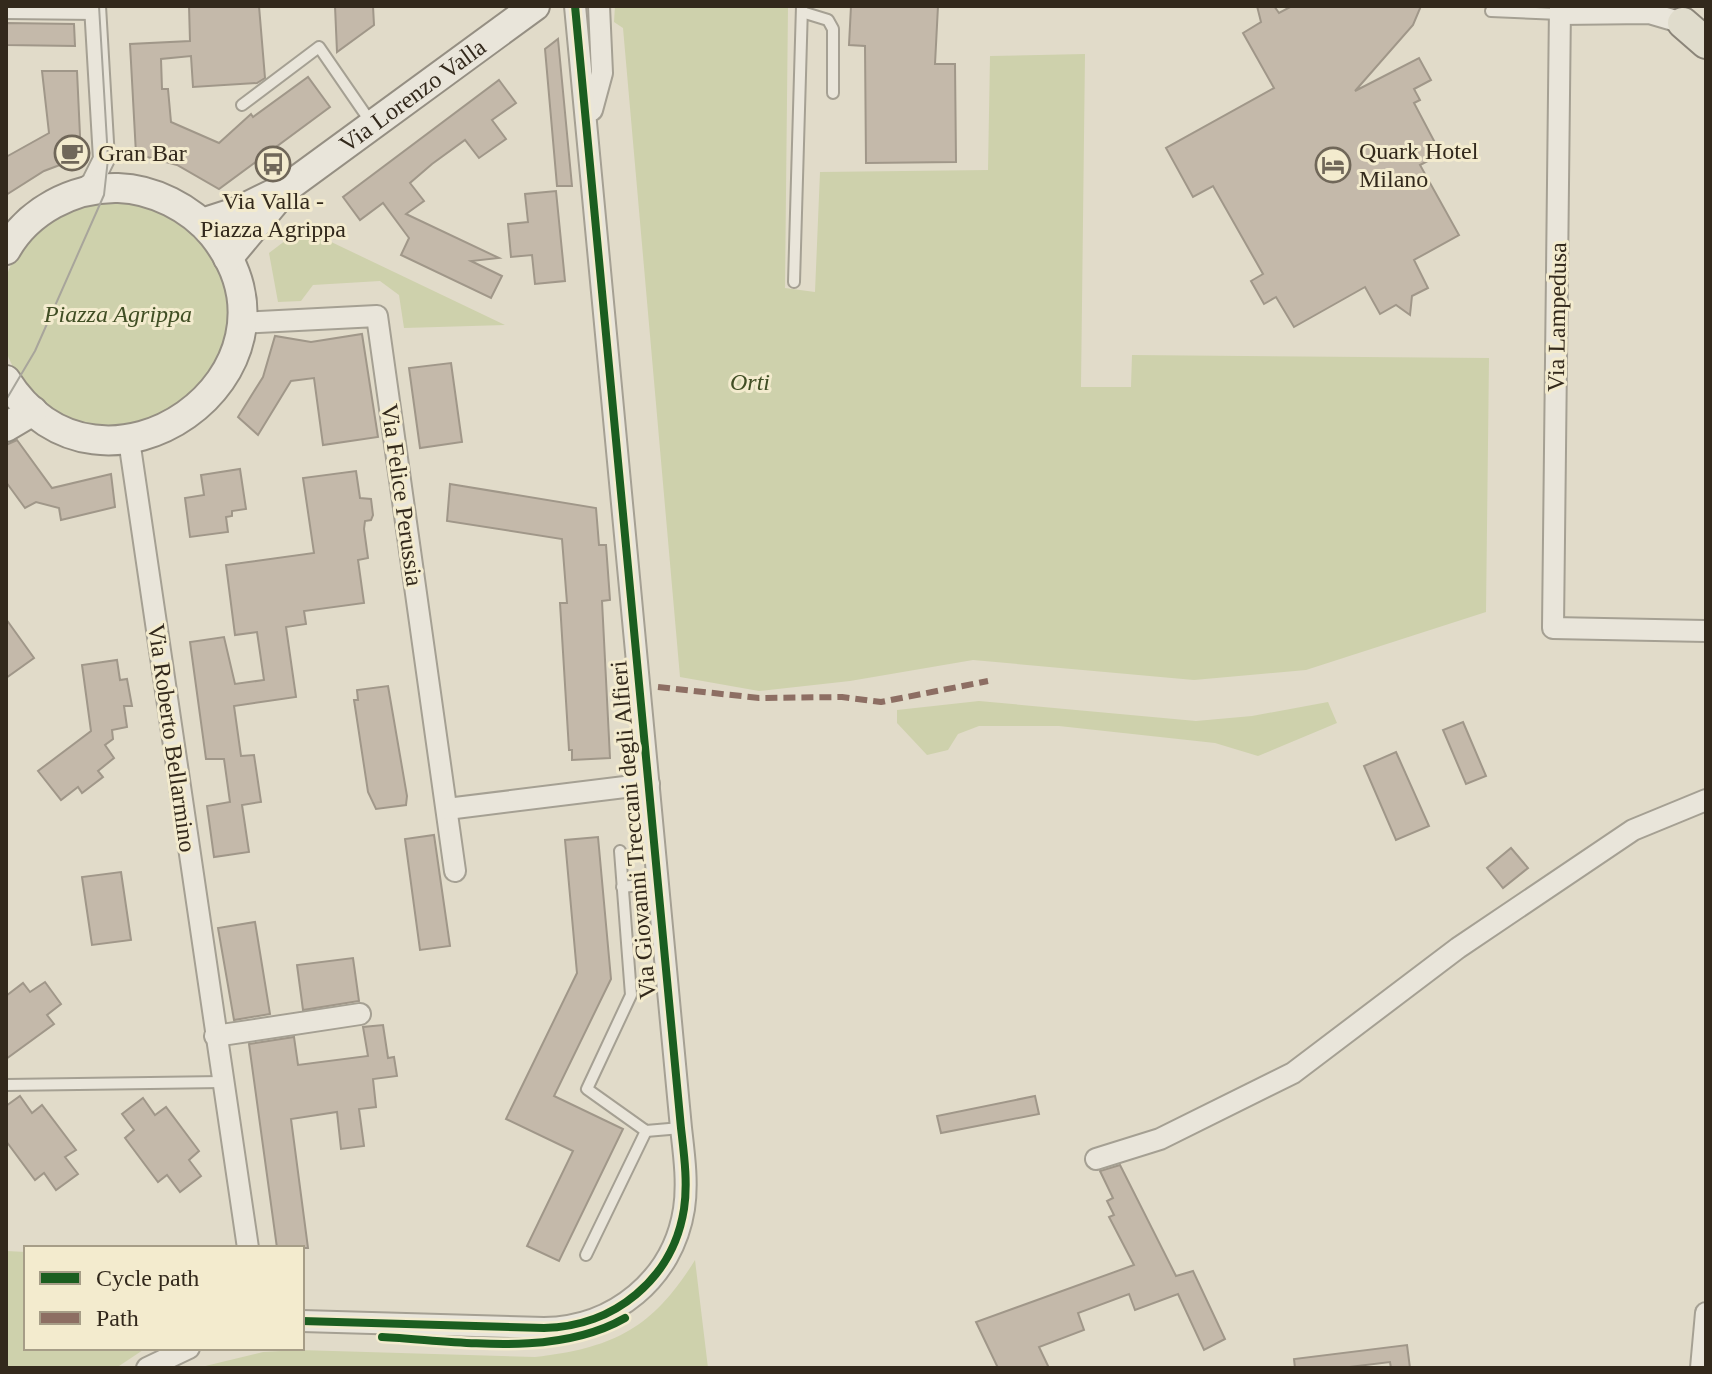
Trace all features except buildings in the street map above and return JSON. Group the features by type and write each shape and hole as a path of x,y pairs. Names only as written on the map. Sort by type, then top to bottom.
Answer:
{"main road":[{"name":"Via Lorenzo Valla","path":"202,223 236,212 289,186 535,6"},
{"path":"1694,28 1706,43"},
{"name":"Via Lorenzo Valla","path":"228,258 289,186"},
{"path":"6,250 29,221 51,205 76,194 109,188 141,191 173,203 202,223 228,258 237,283 240,323 229,368 201,406 162,431 129,440 100,440 70,432 33,411 6,380"},
{"path":"6,427 33,411"}],"street":[{"name":"Via Giovanni Treccani degli Alfieri","path":"304,1321 544,1328 578,1325 610,1312 647,1285 676,1239 685,1196 575,6"},
{"name":"Via Giovanni Treccani degli Alfieri","path":"588,125 602,73 599,6"},
{"path":"6,8 95,7 104,159 92,183 76,194"},
{"path":"1560,10 1649,13 1694,28"},
{"name":"Via Lampedusa","path":"1560,10 1553,628 1706,631"},
{"path":"104,159 117,176 141,191"},
{"name":"Via Felice Perussia","path":"240,323 377,316 455,871"},
{"name":"Via Roberto Bellarmino","path":"129,440 248,1246"},
{"path":"447,809 649,784"},
{"path":"1096,1159 1160,1139 1293,1073 1458,948 1633,830 1706,800"},
{"path":"215,1036 360,1014"},
{"path":"1701,1368 1706,1313"},
{"path":"147,1368 185,1350"}],"lane":[{"path":"794,282 802,9 828,20 833,29 833,93"},
{"path":"1491,11 1560,10"},
{"path":"242,105 319,47 373,125"},
{"name":"Via Giovanni Treccani degli Alfieri","path":"620,851 631,995 587,1089 646,1131"},
{"name":"Via Giovanni Treccani degli Alfieri","path":"622,887 658,883"},
{"path":"6,1085 222,1082"},
{"path":"586,1255 646,1131 681,1128"}],"green space":[{"name":"Orti","path":"615,6 788,6 785,288 815,292 820,172 988,170 990,56 1085,54 1081,387 1131,387 1132,355 1489,358 1486,612 1306,670 1194,680 973,660 850,681 759,691 680,677 623,28 614,22"},
{"name":"Piazza Agrippa","path":"115,199 159,208 196,233 221,270 230,314 221,358 196,395 159,420 115,429 71,420 34,395 9,358 0,314 9,270 34,233 71,208"},
{"path":"302,228 505,325 404,328 399,295 380,281 313,285 301,301 278,302 269,253"},
{"path":"979,701 1196,721 1252,716 1328,702 1337,723 1258,756 1215,743 1059,726 979,726 958,734 948,750 927,755 897,723 897,710"},
{"path":"6,1251 24,1252 24,1350 143,1350 116,1368 6,1368"},
{"path":"695,1260 708,1368 197,1368 263,1352 299,1350 535,1357 587,1348 629,1331 647,1318 663,1303"}],"tram line":[{"path":"6,400 35,351 104,195 108,159 99,6"}],"marked path":[{"path":"658,687 759,698 842,697 881,702 988,681"}],"cycle path":[{"path":"304,1321 544,1328 594,1319 636,1294 653,1277 678,1234 684,1209 684,1158 575,6"},
{"path":"382,1337 475,1343 538,1343 598,1330 625,1318"}],"place":[{"name":"Gran Bar","path":"72,153"},
{"name":"Via Valla - Piazza Agrippa","path":"273,164"},
{"name":"Quark Hotel Milano","path":"1333,165"}]}
